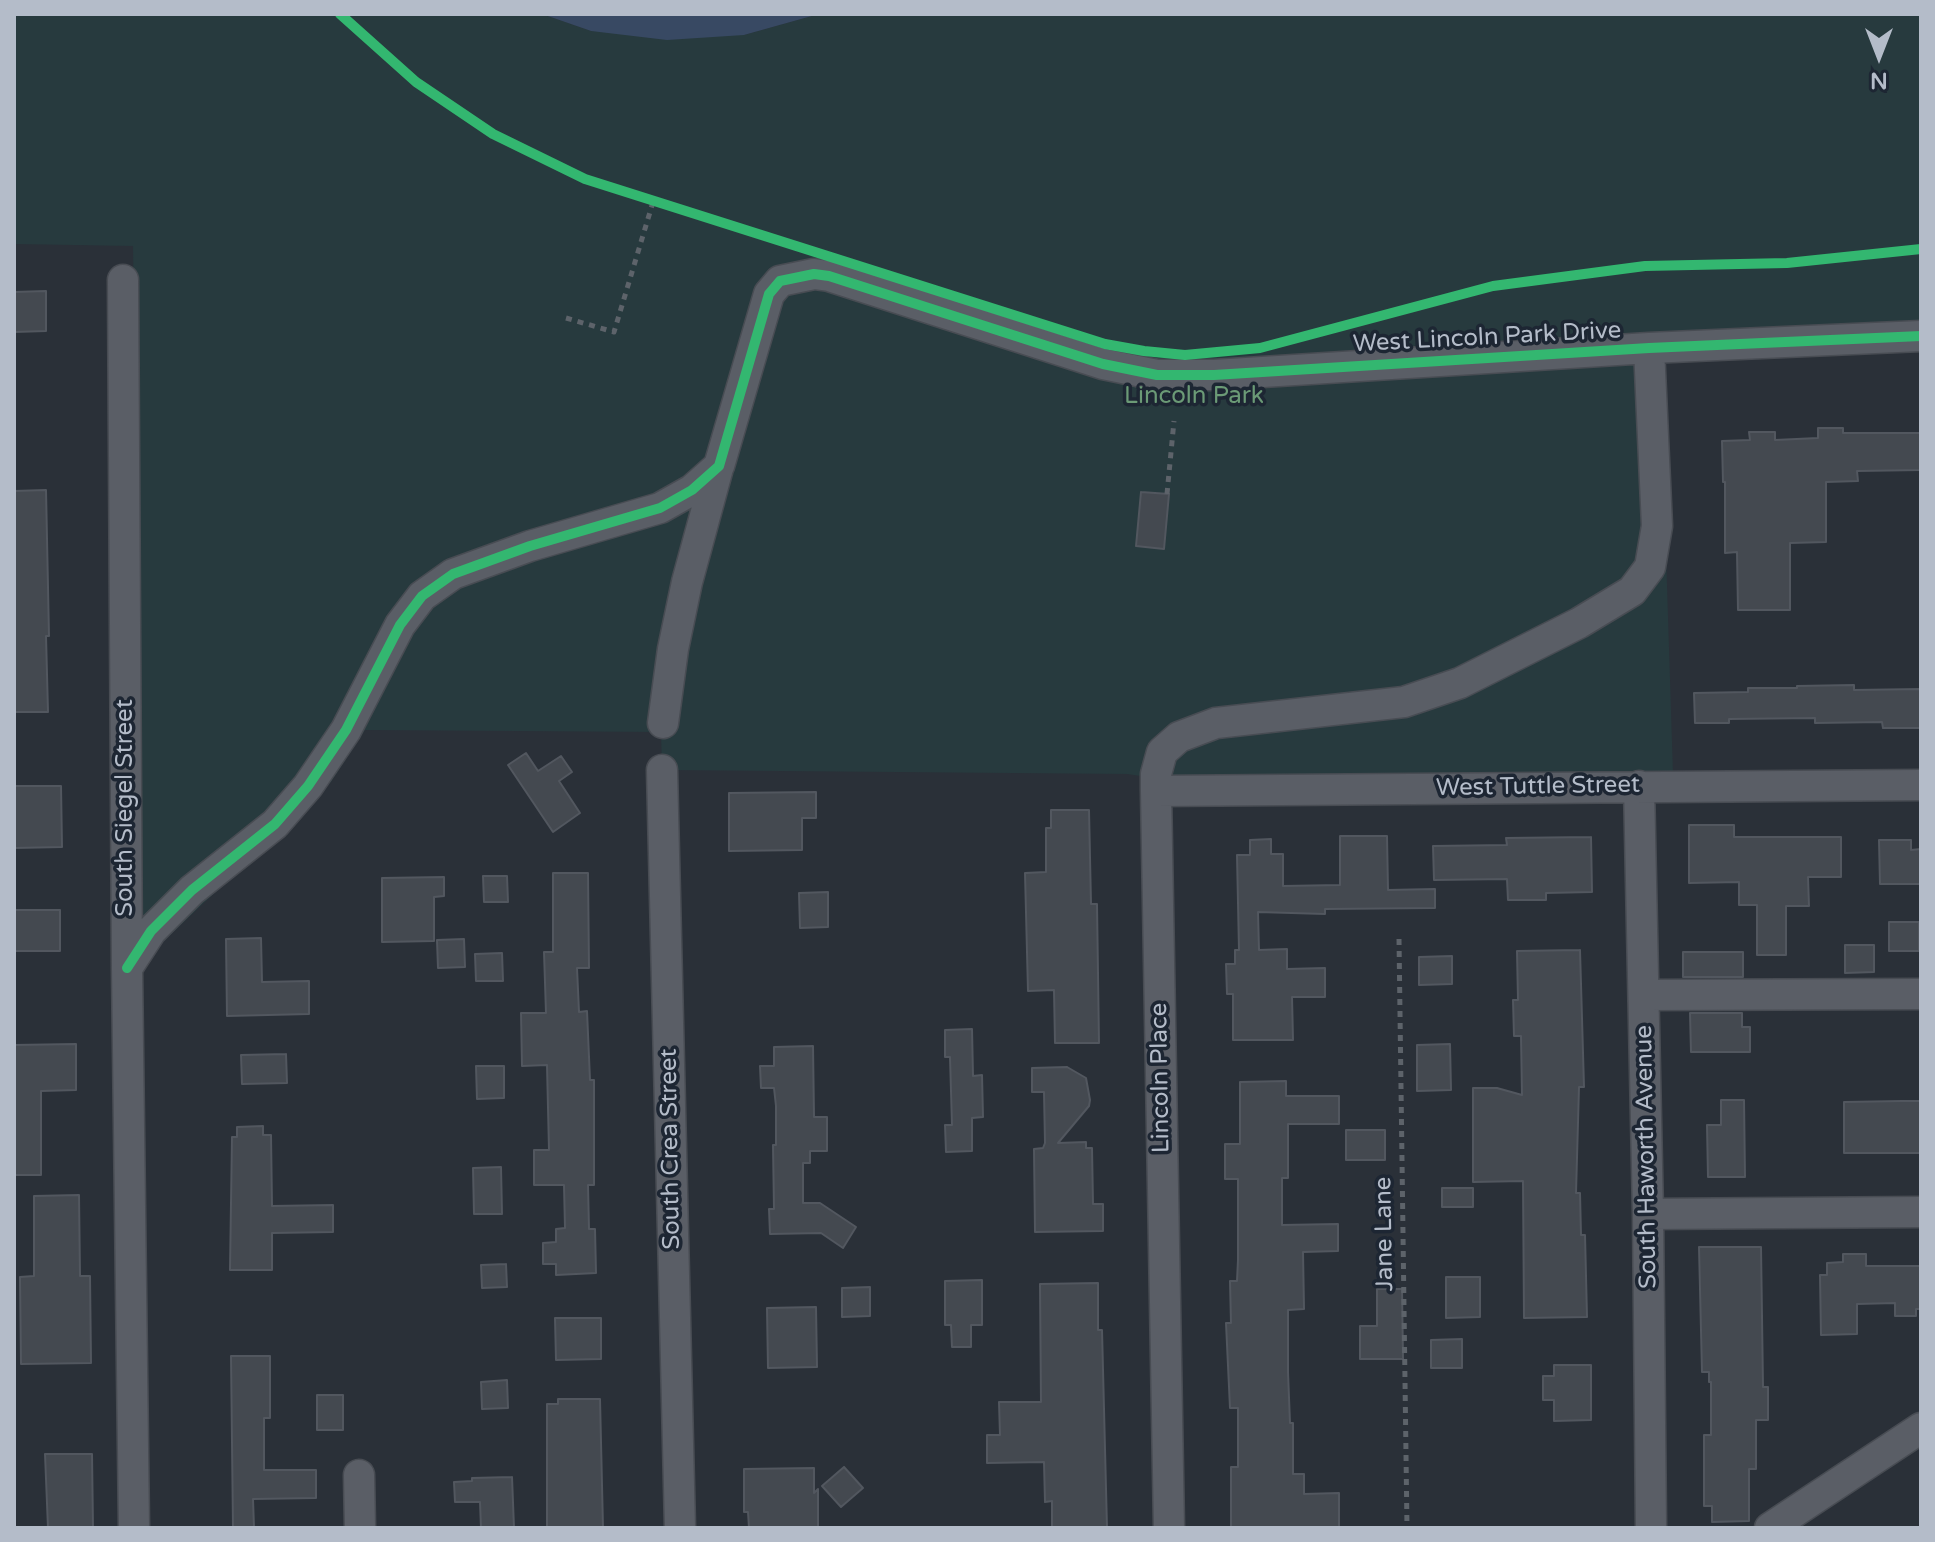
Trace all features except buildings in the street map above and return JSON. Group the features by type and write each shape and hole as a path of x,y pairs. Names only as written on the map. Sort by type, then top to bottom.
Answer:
{"street":[{"name":"West Lincoln Park Drive","path":"663,723 673,649 687,582 769,294 780,281 805,275 829,276 1103,364 1157,375 1214,375 1649,348 1921,336"},
{"name":"South Siegel Street","path":"123,280 134,1528"},
{"name":"Lincoln Place","path":"1169,1528 1156,791 1156,774 1162,752 1179,737 1216,723 1404,702 1460,683 1579,623 1632,591 1650,567 1657,526 1649,348"},
{"path":"127,968 151,931 192,890 275,824 308,786 346,730 400,625 422,596 453,574 466,569 530,546 660,508 692,490 719,466"},
{"name":"South Crea Street","path":"662,770 680,1528"},
{"name":"West Tuttle Street","path":"1156,791 1921,785"},
{"name":"South Haworth Avenue","path":"1639,786 1651,1528"},
{"path":"1644,995 1921,994"},
{"path":"1648,1214 1921,1212"},
{"path":"1770,1528 1921,1428"},
{"path":"359,1475 360,1528"}],"path":[{"path":"639,197 667,206"},
{"path":"566,318 614,332 653,202"},
{"path":"1167,494 1174,421"}],"green space":[{"name":"Lincoln Park","path":"14,14 542,14 591,31 744,35 819,14 1921,14 1921,322 1659,334 1673,773 1168,780 1127,774 662,770 661,732 365,730 331,782 165,940 143,967 133,246 14,244"}],"water":[{"path":"542,14 819,14 744,35 667,40 591,31"}],"cycle path":[{"path":"340,14 416,82 493,134 585,179 1105,344 1144,351 1185,355 1260,348 1493,286 1645,266 1787,263 1921,249"},
{"path":"127,968 151,931 192,890 275,824 308,786 346,730 400,625 422,596 453,574 530,546 660,508 692,490 719,466 769,294 780,281 814,274 829,276 1103,364 1157,375 1214,375 1649,348 1921,336"}]}
